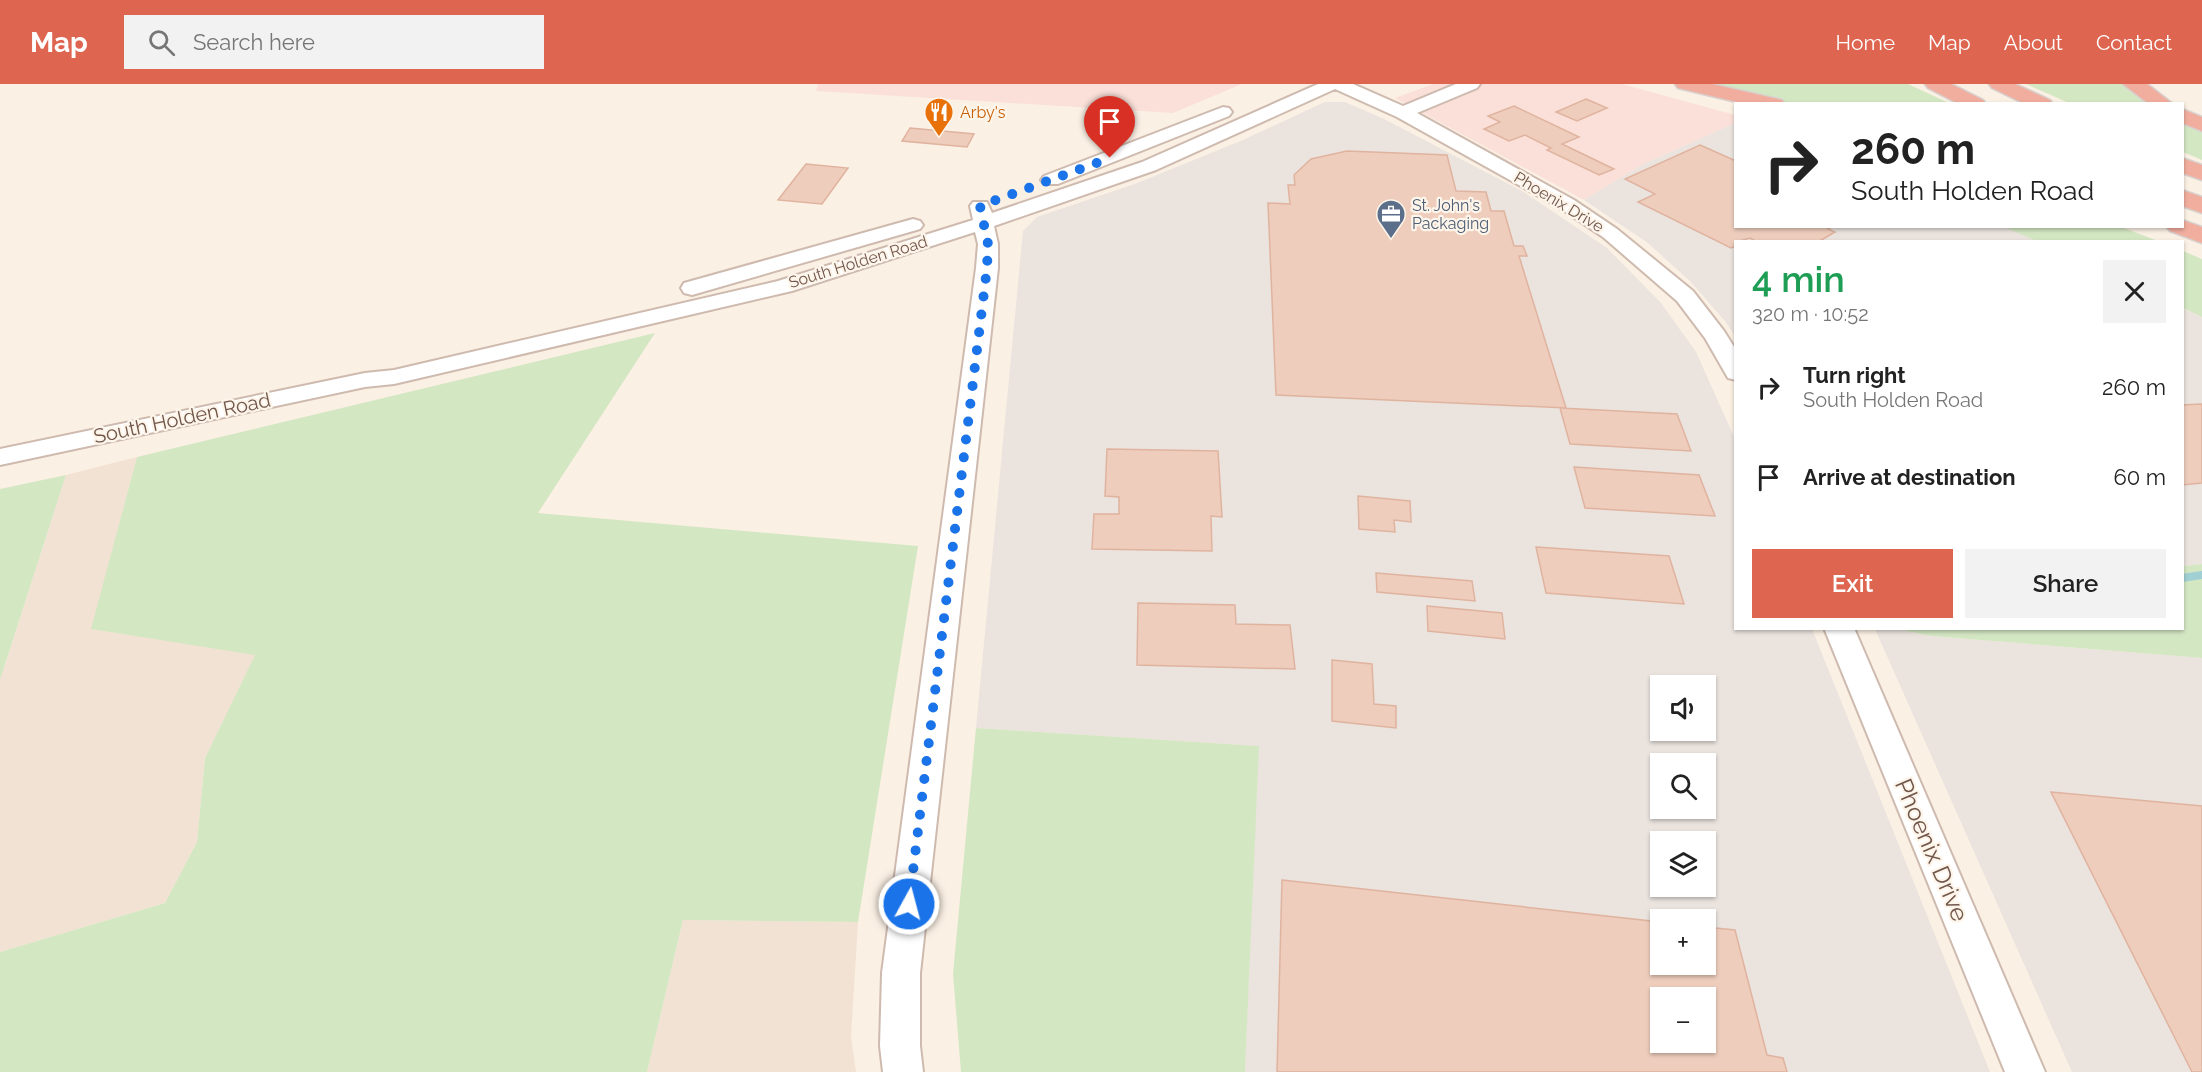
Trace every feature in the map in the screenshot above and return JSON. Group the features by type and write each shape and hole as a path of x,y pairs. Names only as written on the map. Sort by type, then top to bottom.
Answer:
{"highway":[{"path":"1685,84 1766,102"},
{"path":"1935,84 1972,102"},
{"path":"1999,84 2039,102"},
{"path":"2133,84 2160,102"},
{"path":"2184,116 2202,125"},
{"path":"2184,166 2202,173"},
{"path":"2184,198 2202,206"},
{"path":"2183,228 2202,236"}],"street":[{"name":"South Holden Road","path":"0,457 365,380 393,363 607,312 981,214 1149,166 1332,84"},
{"name":"Phoenix Drive","path":"1339,84 1403,112 1567,204 1610,233 1685,296 1716,336 1734,369"},
{"path":"1403,112 1471,84"},
{"path":"1034,186 1144,145 1237,106"},
{"name":"South Holden Road","path":"981,214 1013,194"},
{"path":"903,1072 900,1046 901,973 987,268 988,244 981,214"},
{"name":"Phoenix Drive","path":"1840,630 2025,1072"}],"shaded area":[{"path":"818,84 1242,84 1173,113 816,91"},
{"path":"1433,84 1622,84 1734,115 1734,123 1642,165 1584,200 1395,98"},
{"path":"1325,102 1345,102 1384,119 1522,191 1607,248 1661,303 1696,352 1734,437 1734,630 1812,630 1990,1072 1245,1072 1258,746 976,728 1023,231 1037,217 1135,184 1243,140"},
{"path":"1734,123 1734,228 2008,228 2035,240 1734,240 1734,334 1691,282 1648,243 1584,200 1642,165"},
{"path":"2184,309 2202,317 2202,564 2184,566"},
{"path":"137,457 92,629 256,654 205,758 197,842 165,903 0,952 0,680 66,475"},
{"path":"1875,630 1902,630 1931,636 2202,658 2202,1072 2072,1072"},
{"path":"683,920 858,922 851,1037 856,1072 647,1072"}],"green space":[{"path":"1697,84 1908,84 1947,102 1784,102"},
{"path":"2026,84 2123,84 2152,102 2067,102"},
{"path":"2184,122 2202,131 2202,160 2184,152"},
{"path":"2006,228 2124,228 2155,240 2035,240"},
{"path":"2184,251 2202,259 2202,317 2184,308"},
{"path":"655,333 538,513 918,546 858,922 683,920 647,1072 0,1072 0,952 165,903 197,842 205,758 255,655 91,629 137,457"},
{"path":"66,475 0,680 0,489"},
{"path":"2202,564 2202,658 1931,636 1902,630 2184,630 2184,566"},
{"path":"976,728 1259,746 1245,1072 961,1072 953,974"}],"building":[{"path":"1586,99 1607,108 1577,121 1556,112"},
{"path":"1514,106 1579,137 1562,144 1614,169 1599,175 1547,150 1551,148 1525,135 1509,141 1484,129 1500,122 1488,116"},
{"path":"910,128 974,134 967,147 902,141"},
{"path":"1700,145 1734,160 1734,228 1830,228 1828,229 1835,232 1821,240 1754,240 1750,238 1734,240 1734,247 1731,248 1638,202 1655,194 1625,179"},
{"path":"1347,151 1447,155 1456,191 1486,192 1491,211 1504,211 1514,246 1523,246 1527,256 1519,256 1566,408 1276,395 1268,203 1290,204 1288,185 1295,185 1294,175 1311,159"},
{"path":"806,164 848,168 822,204 778,200"},
{"path":"2202,404 2202,483 2184,485 2184,405"},
{"path":"1560,408 1677,414 1691,451 1570,444"},
{"path":"1107,449 1218,451 1222,517 1211,516 1212,551 1092,549 1094,514 1119,514 1119,497 1105,496"},
{"path":"1574,467 1699,475 1715,516 1585,508"},
{"path":"1358,496 1410,501 1411,522 1394,520 1395,532 1359,529"},
{"path":"1536,547 1669,556 1684,604 1546,593"},
{"path":"1376,573 1472,581 1475,601 1377,592"},
{"path":"1138,603 1235,605 1236,624 1290,625 1295,669 1137,665"},
{"path":"1427,606 1502,613 1505,639 1428,631"},
{"path":"1332,660 1372,664 1374,704 1396,706 1396,728 1332,721"},
{"path":"2051,792 2202,806 2202,1072 2192,1072"},
{"path":"1282,880 1650,921 1650,975 1716,975 1716,928 1735,930 1767,1055 1783,1058 1787,1072 1277,1072"}],"waterway":[{"path":"2184,578 2202,575"}],"place":[{"name":"Arby's","path":"939,138"},
{"name":"St. John's Packaging","path":"1391,240"}],"route":[{"path":"909,904 987,268 988,244 980,206 1110,158"}]}
